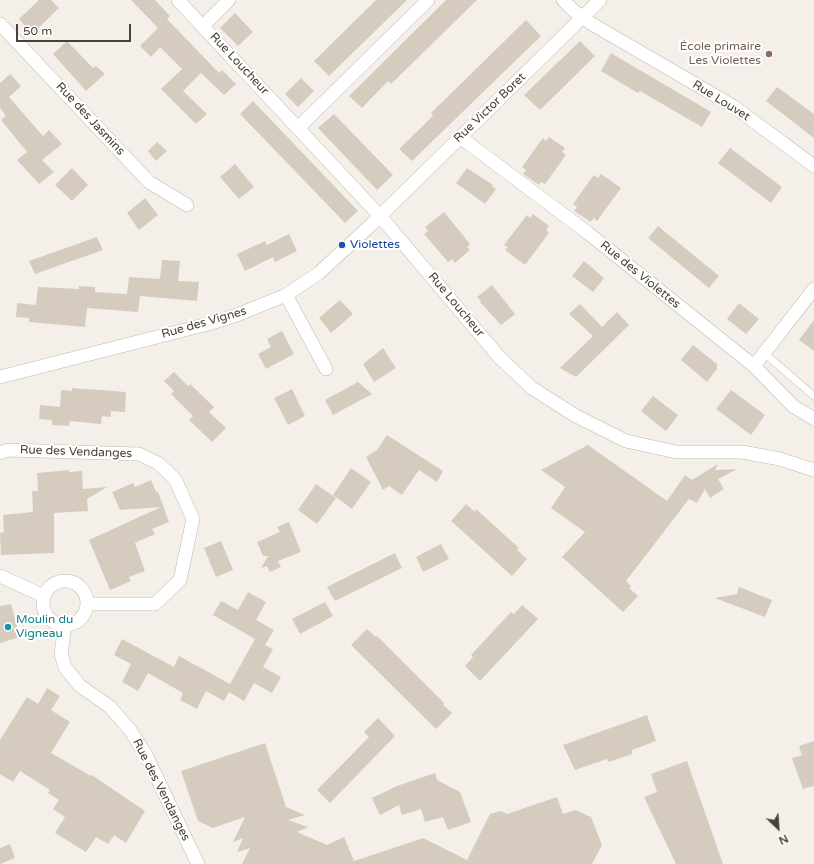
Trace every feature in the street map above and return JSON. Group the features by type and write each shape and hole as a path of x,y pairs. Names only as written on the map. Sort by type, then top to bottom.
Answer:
{"street":[{"name":"Rue Loucheur","path":"178,0 299,127 380,216 500,358 532,388 568,412 626,441 676,452 742,452 780,458 814,470"},
{"path":"203,26 229,0"},
{"path":"299,127 428,0"},
{"name":"Rue Louvet","path":"563,0 582,17 733,106 814,166"},
{"name":"Rue Victor Boret","path":"380,216 600,0"},
{"name":"Rue des Jasmins","path":"0,24 148,182 186,205"},
{"name":"Rue des Violettes","path":"460,137 588,233 754,366 793,406 814,419"},
{"name":"Rue des Vignes","path":"0,377 208,324 237,315 286,295 319,273 380,216"},
{"path":"754,366 814,289"},
{"path":"286,295 326,369"},
{"name":"Rue des Vendanges","path":"0,453 8,450 139,454 158,463 175,479 193,520 180,580 155,604 87,604"},
{"path":"0,576 44,596"},
{"path":"66,581 79,586 86,597 87,604 83,616 72,624 65,625 52,621 47,616 44,610 44,596 52,585 66,581"},
{"name":"Rue des Vendanges","path":"65,625 61,654 65,667 79,685 110,707 130,730 146,755 198,864"}],"lane":[{"path":"764,353 814,396"}],"building":[{"path":"39,0 51,0 59,8 32,34 19,19"},
{"path":"131,0 155,0 170,16 167,19 219,73 222,70 236,84 224,95 201,73 183,91 207,114 196,124 161,89 182,69 160,47 151,57 140,46 158,28"},
{"path":"376,0 407,0 329,76 314,61"},
{"path":"446,0 477,0 391,84 388,81 362,108 349,96"},
{"path":"235,13 253,32 238,46 220,28"},
{"path":"526,20 541,36 412,161 399,149 433,116 431,113"},
{"path":"67,41 93,68 96,66 105,74 86,91 53,54"},
{"path":"580,41 595,56 540,110 524,95"},
{"path":"611,53 711,112 702,127 640,91 638,93 601,71"},
{"path":"10,74 21,86 9,97 43,136 49,130 62,144 42,160 54,172 39,184 17,160 27,152 1,120 6,116 0,108 0,83"},
{"path":"301,78 314,91 298,107 285,94"},
{"path":"777,87 814,114 814,138 766,101"},
{"path":"253,101 358,211 345,223 240,114"},
{"path":"334,114 393,175 377,190 318,128"},
{"path":"549,137 565,148 562,152 566,155 545,184 541,182 539,185 523,174 526,170 522,167 543,138 546,141"},
{"path":"157,142 167,151 156,161 148,151"},
{"path":"730,148 782,187 771,203 718,163"},
{"path":"235,164 254,187 239,199 220,177"},
{"path":"72,168 88,185 72,201 55,185"},
{"path":"467,168 493,185 492,186 496,189 485,204 456,183"},
{"path":"601,174 621,188 597,221 594,218 591,222 574,211 577,207 573,204 594,175 598,178"},
{"path":"145,198 158,215 139,230 127,213"},
{"path":"444,212 470,244 467,247 470,250 455,263 452,259 448,262 424,234 428,231 425,227"},
{"path":"533,214 549,226 546,230 549,233 525,265 505,250 508,247 504,245 527,215 530,218"},
{"path":"658,226 719,276 709,288 648,238"},
{"path":"289,234 297,251 275,262 273,257 245,271 237,254 265,241 267,245"},
{"path":"97,237 103,250 35,274 29,261"},
{"path":"162,260 180,261 178,281 199,282 197,301 140,296 138,312 87,308 85,327 29,322 29,318 16,317 17,303 36,305 38,287 79,289 79,286 95,287 95,292 127,294 129,277 160,279"},
{"path":"584,261 604,278 593,292 572,276"},
{"path":"492,285 515,314 501,325 477,297"},
{"path":"340,300 353,314 331,333 319,318"},
{"path":"739,303 759,319 746,334 727,319"},
{"path":"580,304 602,327 617,312 629,325 576,377 560,368 593,336 569,314"},
{"path":"814,320 814,351 799,340"},
{"path":"282,331 294,354 266,369 258,354 271,347 267,339"},
{"path":"693,345 717,364 717,369 707,382 681,360"},
{"path":"383,348 396,368 374,382 363,364"},
{"path":"174,372 188,386 190,384 214,407 209,412 226,428 212,442 189,420 193,416 171,394 174,391 164,381"},
{"path":"358,382 372,394 333,415 325,400"},
{"path":"72,388 126,392 125,412 111,411 111,417 102,416 101,424 70,421 69,426 52,425 52,420 39,419 40,405 60,407 61,390 72,391"},
{"path":"292,389 305,416 288,425 274,398"},
{"path":"731,390 765,415 751,435 716,409"},
{"path":"653,396 678,415 666,431 641,411"},
{"path":"387,435 443,471 437,482 419,470 402,495 389,486 383,490 366,457 377,450"},
{"path":"588,445 667,501 685,475 692,480 718,464 715,470 737,469 718,479 724,489 710,498 705,489 697,503 689,499 626,581 631,586 629,588 638,596 623,612 562,557 585,532 551,508 565,487 541,470"},
{"path":"351,468 371,482 352,509 333,495"},
{"path":"69,470 69,472 82,471 83,489 107,487 87,499 88,511 54,513 54,553 1,555 0,533 4,532 3,515 33,512 32,491 38,491 37,473"},
{"path":"151,480 156,492 158,492 169,522 152,529 155,534 135,543 145,571 129,577 131,581 110,590 89,540 161,507 120,510 112,492 133,483 135,487"},
{"path":"316,484 336,498 317,524 298,510"},
{"path":"466,504 475,512 476,509 519,548 517,550 527,559 512,576 451,521"},
{"path":"289,522 301,552 278,561 281,567 270,572 267,566 261,568 268,556 263,556 257,542 280,532 277,527"},
{"path":"221,541 233,570 216,577 204,548"},
{"path":"441,544 449,559 423,572 416,557"},
{"path":"395,553 402,568 335,601 327,587"},
{"path":"739,587 772,600 765,617 715,598 737,594"},
{"path":"248,592 266,602 256,620 274,630 265,645 273,649 263,667 281,677 272,693 254,683 244,701 229,692 224,701 206,691 197,709 180,700 183,693 148,673 138,691 122,682 131,664 114,655 122,639 174,667 179,656 230,684 255,639 213,615 221,601 238,610"},
{"path":"325,602 333,616 300,634 292,619"},
{"name":"Moulin du Vigneau","path":"11,604 20,637 0,643 0,606"},
{"path":"522,605 538,619 480,681 465,666 473,657 471,655 511,612 514,614"},
{"path":"367,629 376,637 377,636 444,703 443,705 452,713 436,729 351,645"},
{"path":"47,688 60,696 51,710 70,722 51,753 91,776 92,775 145,811 126,843 114,835 108,844 96,837 86,852 55,833 65,817 53,809 59,800 48,793 50,790 20,771 13,782 0,774 0,740 27,697 38,704"},
{"path":"647,715 656,741 632,750 632,754 609,762 607,759 575,770 563,745"},
{"path":"378,718 395,736 330,803 317,790 369,737 364,732"},
{"path":"814,741 814,786 803,789 792,758 802,755 799,746"},
{"path":"265,743 286,807 305,815 288,820 308,827 297,832 327,845 344,837 354,861 423,838 467,860 490,814 501,811 507,814 557,797 563,814 575,810 591,817 602,845 592,864 242,864 250,848 237,852 243,838 233,842 245,817 213,828 198,821 181,771"},
{"path":"687,761 723,864 676,864 644,797 657,792 651,774"},
{"path":"435,773 437,780 460,792 471,822 448,830 443,817 425,822 421,809 402,815 399,805 380,815 372,798 397,786"},
{"path":"10,844 15,858 0,864 0,848"}],"place":[{"name":"École primaire Les Violettes","path":"769,54"},
{"name":"Violettes","path":"342,245"},
{"name":"Moulin du Vigneau","path":"8,627"}]}
